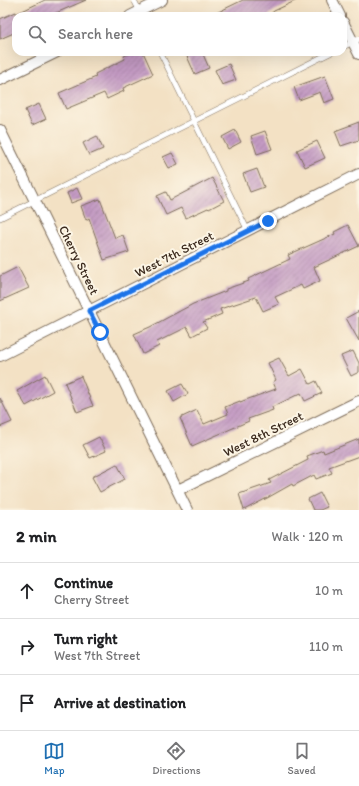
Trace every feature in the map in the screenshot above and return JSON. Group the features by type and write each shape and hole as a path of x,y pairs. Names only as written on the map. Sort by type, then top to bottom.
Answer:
{"street":[{"path":"144,12 162,0"},
{"path":"332,0 338,12"},
{"path":"347,28 356,40 359,54"},
{"path":"0,80 50,56"},
{"name":"Cherry Street","path":"0,130 187,510"},
{"name":"West 7th Street","path":"0,356 359,174"},
{"name":"West 8th Street","path":"178,490 359,401"}],"lane":[{"path":"134,0 140,12"},
{"path":"162,56 248,231"},
{"path":"0,218 324,56"}],"building":[{"path":"45,0 86,0 58,12 20,12"},
{"path":"243,0 297,0 273,12 218,12"},
{"path":"12,14 12,34 0,39 0,19"},
{"path":"124,56 145,56 153,74 123,88 124,91 107,99 104,93 66,109 59,93 96,77 95,74 125,59"},
{"path":"187,56 204,56 209,68 195,74"},
{"path":"229,64 236,80 222,85 215,70"},
{"path":"325,76 334,99 324,103 320,92 299,100 294,87"},
{"path":"39,104 46,119 32,125 25,110"},
{"path":"359,122 359,140 341,146 335,131"},
{"path":"235,130 241,142 228,149 222,137"},
{"path":"265,131 272,149 257,154 251,136"},
{"path":"97,136 103,149 89,155 83,143"},
{"path":"317,141 325,158 305,167 297,150"},
{"path":"172,153 178,164 169,168 163,157"},
{"path":"257,169 264,187 250,192 243,174"},
{"path":"212,178 224,201 186,218 181,208 166,215 157,196 166,192 170,200"},
{"path":"77,188 82,199 71,203 67,193"},
{"path":"100,199 115,238 123,235 129,252 104,260 89,218 86,220 81,206"},
{"path":"348,225 359,246 314,267 320,281 303,289 301,285 275,297 279,304 263,311 256,297 220,309 222,314 203,322 207,328 192,336 187,327 157,342 159,346 143,354 134,334 193,304 226,291 226,289 249,281 248,279 290,259 288,255 335,234 334,232"},
{"path":"18,267 29,288 0,301 0,276"},
{"path":"359,311 359,341 346,318"},
{"path":"353,351 359,363 359,372 351,376 341,356"},
{"path":"279,358 289,376 302,369 310,384 316,381 322,393 305,401 301,393 272,407 273,410 248,419 249,421 192,446 180,418 197,410 204,424 228,414 225,407 276,389 273,382 276,380 268,363"},
{"path":"45,375 53,391 26,406 17,391"},
{"path":"81,376 93,406 77,412 65,383"},
{"path":"182,384 188,394 174,402 168,391"},
{"path":"0,398 12,422 0,427"},
{"path":"99,437 106,451 90,458 83,445"},
{"path":"359,439 359,456 329,467 332,473 316,479 314,475 293,486 292,484 244,510 239,494 271,483 269,480 308,460 307,456 323,450 324,453"},
{"path":"117,464 125,479 100,492 92,477"},
{"path":"320,493 327,507 320,510 313,510 308,499"}],"route":[{"path":"100,332 89,311 268,221"}]}
